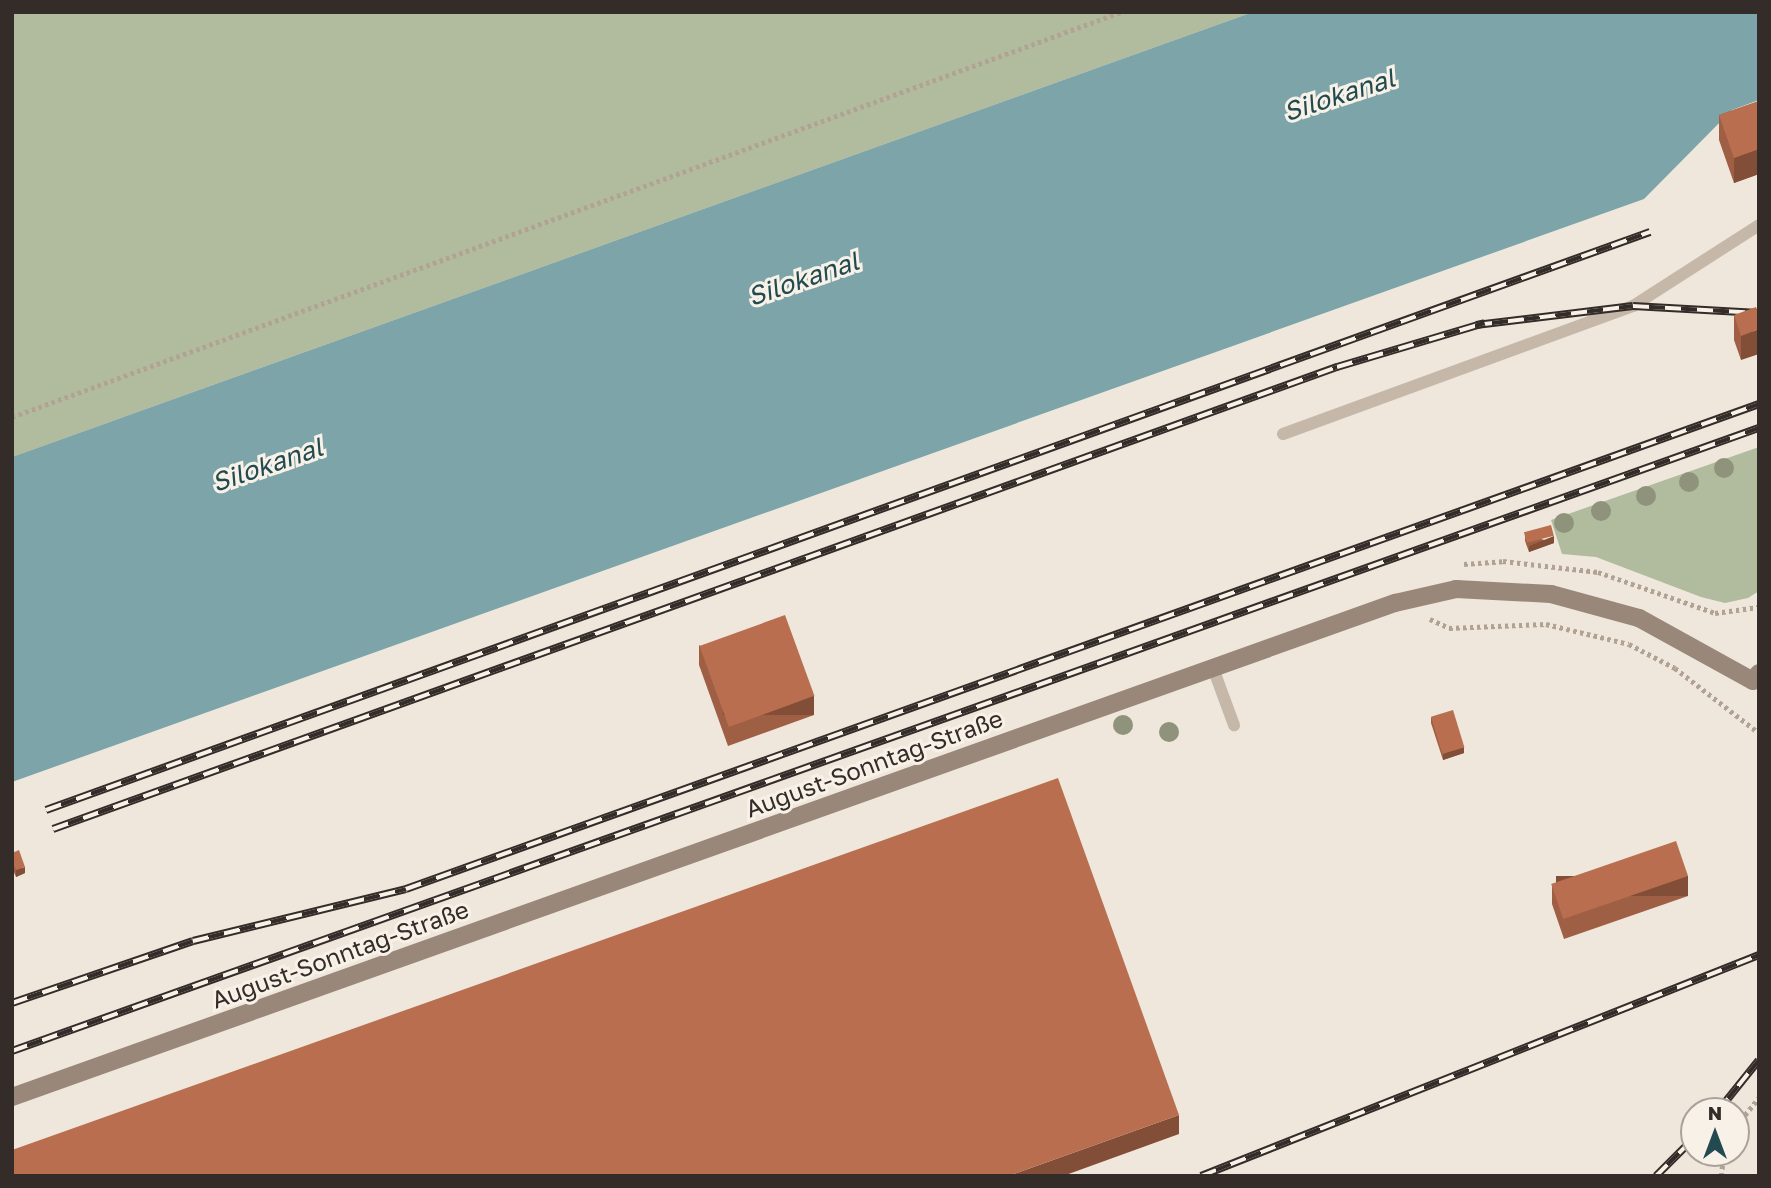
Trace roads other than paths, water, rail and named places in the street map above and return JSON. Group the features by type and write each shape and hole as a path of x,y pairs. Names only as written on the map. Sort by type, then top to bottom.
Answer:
{"street":[{"name":"August-Sonntag-Straße","path":"12,1097 1395,603 1456,589 1551,594 1639,618 1756,677"}],"lane":[{"path":"1283,434 1633,306 1759,225"},
{"path":"1213,668 1234,725"}],"water":[{"name":"Silokanal","path":"1253,12 1759,12 1759,100 1732,110 1644,199 12,782 12,457"}],"railway":[{"path":"46,810 1650,232"},
{"path":"1476,325 1633,306 1759,313"},
{"path":"53,829 1337,367 1485,323"},
{"path":"12,1003 193,941 406,889 1759,404"},
{"path":"12,1051 1759,428"},
{"path":"1201,1176 1759,955"},
{"path":"1729,1097 1759,1060"},
{"path":"1656,1176 1680,1152"}]}
